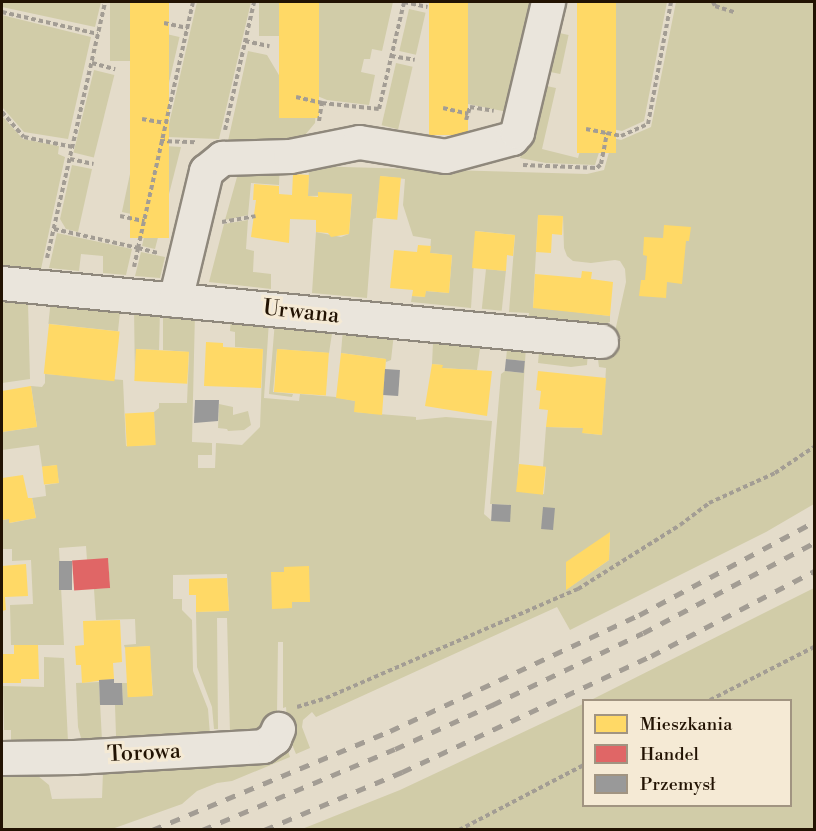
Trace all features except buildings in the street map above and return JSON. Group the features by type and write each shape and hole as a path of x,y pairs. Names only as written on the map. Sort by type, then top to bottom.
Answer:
{"street":[{"path":"175,300 206,171 214,163 232,156 290,156 345,143 371,142 445,156 479,146 505,142 517,132 548,2"},
{"name":"Urwana","path":"2,283 602,341"},
{"name":"Torowa","path":"2,758 74,757 263,746 269,743 284,720"}],"path":[{"path":"40,287 105,2"},
{"path":"133,269 193,2"},
{"path":"225,131 254,2"},
{"path":"371,142 404,2 427,7"},
{"path":"586,129 621,136 648,124 671,2"},
{"path":"714,2 715,6 734,12"},
{"path":"2,12 98,34"},
{"path":"164,23 187,28"},
{"path":"245,41 269,46"},
{"path":"391,56 415,60"},
{"path":"92,63 115,69"},
{"path":"296,97 322,103"},
{"path":"443,108 468,114"},
{"path":"2,112 24,137 73,147"},
{"path":"142,118 164,123"},
{"path":"505,142 519,165 590,170 601,164 607,134"},
{"path":"70,159 93,164"},
{"path":"120,216 144,221"},
{"path":"54,229 185,259"},
{"path":"284,720 326,698 578,589 680,525 708,503 775,473 814,447"},
{"path":"712,699 814,647"},
{"path":"459,830 582,766"}],"shaded area":[{"path":"2,2 101,2 95,27 2,7"},
{"path":"110,2 130,2 130,61 110,61"},
{"path":"197,2 251,2 219,139 166,137"},
{"path":"259,2 279,2 279,36 259,36"},
{"path":"319,2 393,2 382,51 372,49 370,59 364,59 361,72 375,75 369,105 327,100 310,93 313,81 300,78"},
{"path":"468,2 540,2 513,113 468,104 467,109 461,108 464,97 446,93"},
{"path":"616,2 667,2 644,121 622,131 587,124"},
{"path":"676,2 814,2 814,504 766,532 570,630 557,607 316,717 312,712 303,720 302,727 310,748 296,754 291,742 286,745 290,757 232,781 217,783 197,791 182,804 112,829 2,830 2,774 38,776 49,785 52,799 102,798 103,772 263,755 287,720 286,707 283,708 283,642 278,642 277,714 257,731 230,733 227,618 217,618 218,729 214,729 212,707 197,667 196,612 229,611 227,574 173,575 173,599 182,599 182,610 192,620 193,671 208,709 210,735 120,740 119,736 116,736 115,705 123,704 122,683 127,683 128,697 153,695 149,646 125,648 124,645 136,644 135,619 96,620 94,589 110,588 108,559 87,560 86,546 59,548 64,645 11,645 10,605 33,604 31,560 12,561 12,549 2,549 2,520 9,519 10,523 36,518 32,498 46,496 45,485 59,483 56,465 42,467 39,445 2,450 2,432 37,427 31,386 42,387 45,383 45,374 123,380 126,446 155,445 154,412 159,408 159,403 187,403 189,352 163,350 163,310 195,313 192,442 212,443 212,455 198,455 198,468 215,468 216,443 242,445 260,427 263,349 235,347 235,332 230,331 231,317 269,321 264,398 299,401 300,394 336,397 355,401 355,412 416,417 416,420 446,417 492,421 484,514 492,521 510,521 510,505 490,504 501,374 505,371 523,373 525,361 506,359 507,350 498,349 498,343 526,346 517,491 544,494 546,467 543,467 546,427 583,428 583,433 602,435 606,368 599,367 597,352 615,353 616,327 626,282 625,269 620,261 615,260 591,263 573,261 567,256 564,248 563,216 538,215 533,307 610,316 610,322 594,328 528,322 529,313 509,312 515,235 476,231 471,308 411,302 412,296 424,297 426,291 449,293 452,255 430,253 431,239 413,236 403,205 405,179 381,176 376,218 373,219 367,298 312,293 316,232 341,237 349,234 352,195 308,196 309,166 587,174 604,170 613,138 621,140 651,127","holes":["610,533 609,560 567,589"]},
{"path":"409,9 426,13 416,55 399,51"},
{"path":"2,15 91,37 68,139 24,132 2,107"},
{"path":"550,31 569,35 560,74 542,70"},
{"path":"162,33 180,37 161,118 143,114"},
{"path":"248,51 267,55 295,102 313,107 316,111 315,123 300,141 228,141"},
{"path":"396,63 413,67 398,129 382,125"},
{"path":"94,70 114,75 94,158 73,152"},
{"path":"537,84 556,88 542,149 578,158 584,136 603,140 595,165 546,163 520,158"},
{"path":"2,116 23,139 59,146 58,154 65,157 41,269 2,265"},
{"path":"140,127 159,131 140,216 122,212"},
{"path":"165,146 181,147 155,249 142,246"},
{"path":"280,163 279,185 251,183 248,215 225,220 237,177 226,167"},
{"path":"72,165 92,169 78,232 66,229 60,219"},
{"path":"248,220 246,249 254,251 253,272 271,274 271,289 209,282 224,224"},
{"path":"57,233 132,249 126,275 103,273 103,256 81,254 79,271 49,268"},
{"path":"141,252 165,257 160,278 135,276"},
{"path":"486,269 506,271 502,311 482,309"},
{"path":"2,294 27,300 28,303 30,379 2,383"},
{"path":"51,299 121,306 118,331 48,324"},
{"path":"134,308 160,310 159,350 136,349 135,381"},
{"path":"275,321 333,327 329,353 277,349 273,392 293,394 292,397 269,394"},
{"path":"343,328 394,333 391,360 386,362 386,359 341,353"},
{"path":"411,334 481,341 477,370 442,368 442,365 432,364 433,343 405,341"},
{"path":"539,352 572,355 588,352 587,365 571,367 538,363"},
{"path":"219,404 233,407 233,415 248,411 251,425 244,430 228,431 218,428"},
{"path":"814,588 814,829 302,829 400,790 582,704 582,807 792,807 792,699 593,699"},
{"path":"44,657 64,658 68,742 11,743 11,730 4,730 3,686 44,687"},
{"path":"99,682 102,741 85,742 85,738 81,738 78,727 76,683"}],"railway":[{"path":"152,830 390,731 639,615 814,522"},
{"path":"202,830 395,749 492,705 643,633 814,543"},
{"path":"264,830 402,772 651,656 814,571"}]}
